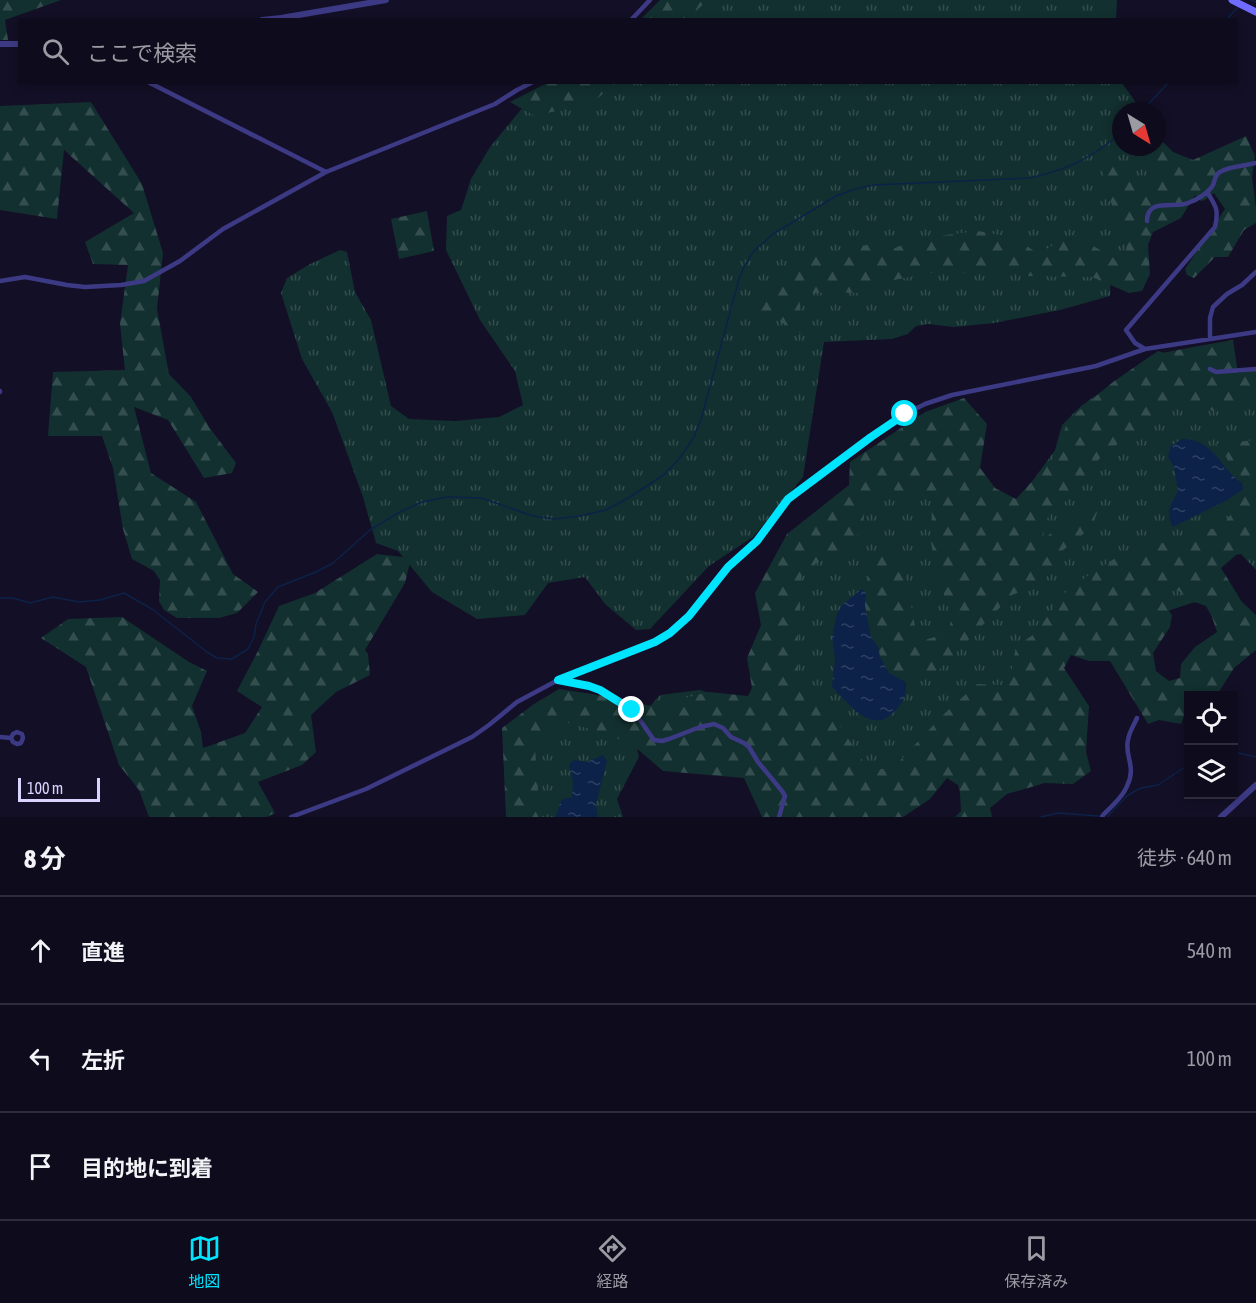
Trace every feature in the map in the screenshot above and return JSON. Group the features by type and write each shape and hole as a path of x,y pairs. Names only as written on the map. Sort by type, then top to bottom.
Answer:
{"main road":[{"path":"1235,1 1256,12"}],"street":[{"path":"281,18 386,0"},
{"path":"634,18 650,0"},
{"path":"0,44 18,44"},
{"path":"152,84 327,172"},
{"path":"0,281 25,277 85,287 144,281 180,261 223,229 327,172 495,104 529,84"},
{"path":"1147,221 1149,212 1156,206 1186,204 1212,188 1220,172 1256,163"},
{"path":"1145,349 1135,343 1126,330 1215,227 1218,215 1207,192"},
{"path":"1210,339 1210,318 1213,308 1256,272"},
{"path":"291,817 366,789 472,737 517,702 558,680 655,642 670,633 689,616 728,567 757,541 788,499 905,414 952,395 1096,366 1145,349 1256,332"},
{"path":"1210,369 1216,372 1256,369"},
{"path":"558,680 589,686 620,701 632,710 654,740 662,741 714,724 723,728 731,737 749,747 758,762 782,791 785,796 778,817"},
{"path":"1102,817 1127,788 1132,766 1127,745 1137,718"},
{"path":"0,737 11,738"},
{"path":"1221,817 1256,785"}],"green space":[{"path":"0,0 61,0 5,20 8,40 0,40"},
{"path":"660,0 708,0 688,18 642,18"},
{"path":"695,0 1117,0 1116,18 676,18"},
{"path":"545,84 615,84 593,102 535,116 510,102"},
{"path":"599,84 1123,84 1136,102 1112,102 1112,156 1160,156 1163,165 1125,270 1111,271 1110,296 1060,310 994,323 954,327 928,324 916,326 908,334 892,339 824,342 803,477 753,537 709,566 650,629 636,630 605,604 585,577 548,583 525,615 477,619 432,592 398,551 376,543 363,497 332,412 302,359 281,293 287,278 340,250 347,252 355,292 371,320 391,406 409,419 455,421 499,417 523,405 515,371 480,320 446,250 447,216 461,210 471,179 490,147 523,107"},
{"path":"91,102 142,184 163,253 157,309 169,374 191,397 209,427 236,463 232,473 204,478 168,420 134,407 151,473 196,502 233,574 258,592 237,613 219,618 177,618 164,610 159,601 160,580 154,571 132,559 123,529 113,468 102,436 48,436 53,372 125,370 120,324 128,265 93,264 85,242 134,213 64,150 57,219 0,210 0,106"},
{"path":"1246,136 1255,156 1252,177 1256,223 1244,230 1228,257 1215,257 1194,278 1187,275 1185,269 1225,209 1214,193 1201,201 1195,195 1181,218 1153,232 1148,245 1150,274 1142,291 1129,293 1092,277 1027,276 1009,272 929,273 889,281 858,293 799,294 802,334 756,308 763,287 822,253 872,244 892,249 921,238 978,231 1016,238 1038,254 1067,237 1075,235 1115,259 1125,261 1128,255 1124,233 1115,217 1101,164 1109,159 1113,160 1139,186 1151,188 1153,156 1166,156 1166,145 1173,152 1193,160"},
{"path":"427,211 434,251 399,259 391,219"},
{"path":"1233,340 1238,373 1256,369 1256,399 1223,412 1202,409 1181,400 1102,455 1076,492 1048,516 1042,540 1074,516 1101,501 1092,527 1062,551 1043,583 1012,595 937,672 900,678 889,673 880,657 878,647 871,637 865,606 865,584 883,550 903,562 918,642 948,633 952,616 937,577 931,542 932,502 921,481 905,499 899,497 890,483 865,503 863,528 848,546 802,571 798,632 798,685 809,699 825,704 869,770 893,768 943,715 977,684 1001,685 1009,682 1016,647 1034,634 1068,589 1120,555 1222,526 1245,496 1240,473 1215,444 1256,440 1256,561 1244,548 1221,568 1242,602 1256,615 1256,650 1234,668 1220,691 1184,691 1184,715 1181,724 1159,720 1148,724 1110,661 1089,661 1071,655 1064,668 1089,706 1086,752 1091,771 1073,784 1045,783 1007,794 990,808 992,817 955,817 961,811 960,793 958,785 947,778 930,799 903,817 762,817 744,778 663,771 635,747 609,734 561,721 535,748 540,817 506,817 502,728 559,689 652,706 709,692 748,696 752,688 747,658 761,625 755,593 787,534 849,485 850,462 925,412 964,398 987,424 980,468 995,488 1016,499 1056,455 1068,420 1113,382 1152,355","holes":["1164,582 1172,585 1189,600 1206,606 1217,632 1195,647 1181,664 1180,678 1169,681 1156,671 1153,653 1170,627 1172,615 1155,591"]},
{"path":"1158,351 1178,357 1214,374 1256,373 1256,570 1241,554 1217,558 1201,600 1149,617 1074,625 1030,684 902,769 787,790 642,715 660,695 700,690 738,703 756,693 767,581 913,451 942,524 1021,497 1055,450 1062,425 1081,406"},
{"path":"377,554 411,558 405,583 365,650 368,654 370,675 336,692 311,715 316,752 302,765 258,782 275,813 267,817 149,817 139,790 119,765 86,667 41,638 68,619 122,617 189,662 207,671 192,706 201,732 203,748 245,733 262,707 237,691 279,606 315,593"},
{"path":"553,708 633,731 639,757 617,799 623,817 521,817 528,736"}],"water":[{"path":"1182,439 1193,440 1209,449 1242,483 1243,489 1229,499 1173,527 1169,512 1178,491 1174,467 1168,457 1171,446"},
{"path":"862,589 866,593 865,606 871,637 878,647 880,657 889,673 906,682 905,695 900,705 885,718 877,720 869,719 861,714 832,687 835,658 832,637 837,614 842,605"},
{"path":"603,755 607,761 596,804 598,817 556,817 561,800 572,797 573,781 569,764 574,760 587,762"}],"waterway":[{"path":"1251,0 1256,2"},
{"path":"1228,18 1238,7"},
{"path":"1150,102 1167,84"},
{"path":"0,598 13,598 30,603 53,597 79,602 100,600 124,593 152,609 207,652 217,658 232,659 248,649 265,602 278,587 333,563 370,530 422,502 447,497 481,498 533,516 554,519 606,510 665,474 694,437 702,416 739,279 753,252 773,234 836,196 852,190 873,185 1030,178 1078,162 1112,140"},
{"path":"1238,753 1256,757"},
{"path":"1107,817 1127,796 1141,788 1158,785 1184,768"},
{"path":"1041,817 1058,813 1099,816"}],"route":[{"path":"632,710 600,690 558,680 655,642 670,633 689,616 728,567 757,541 788,499 905,414"}]}
